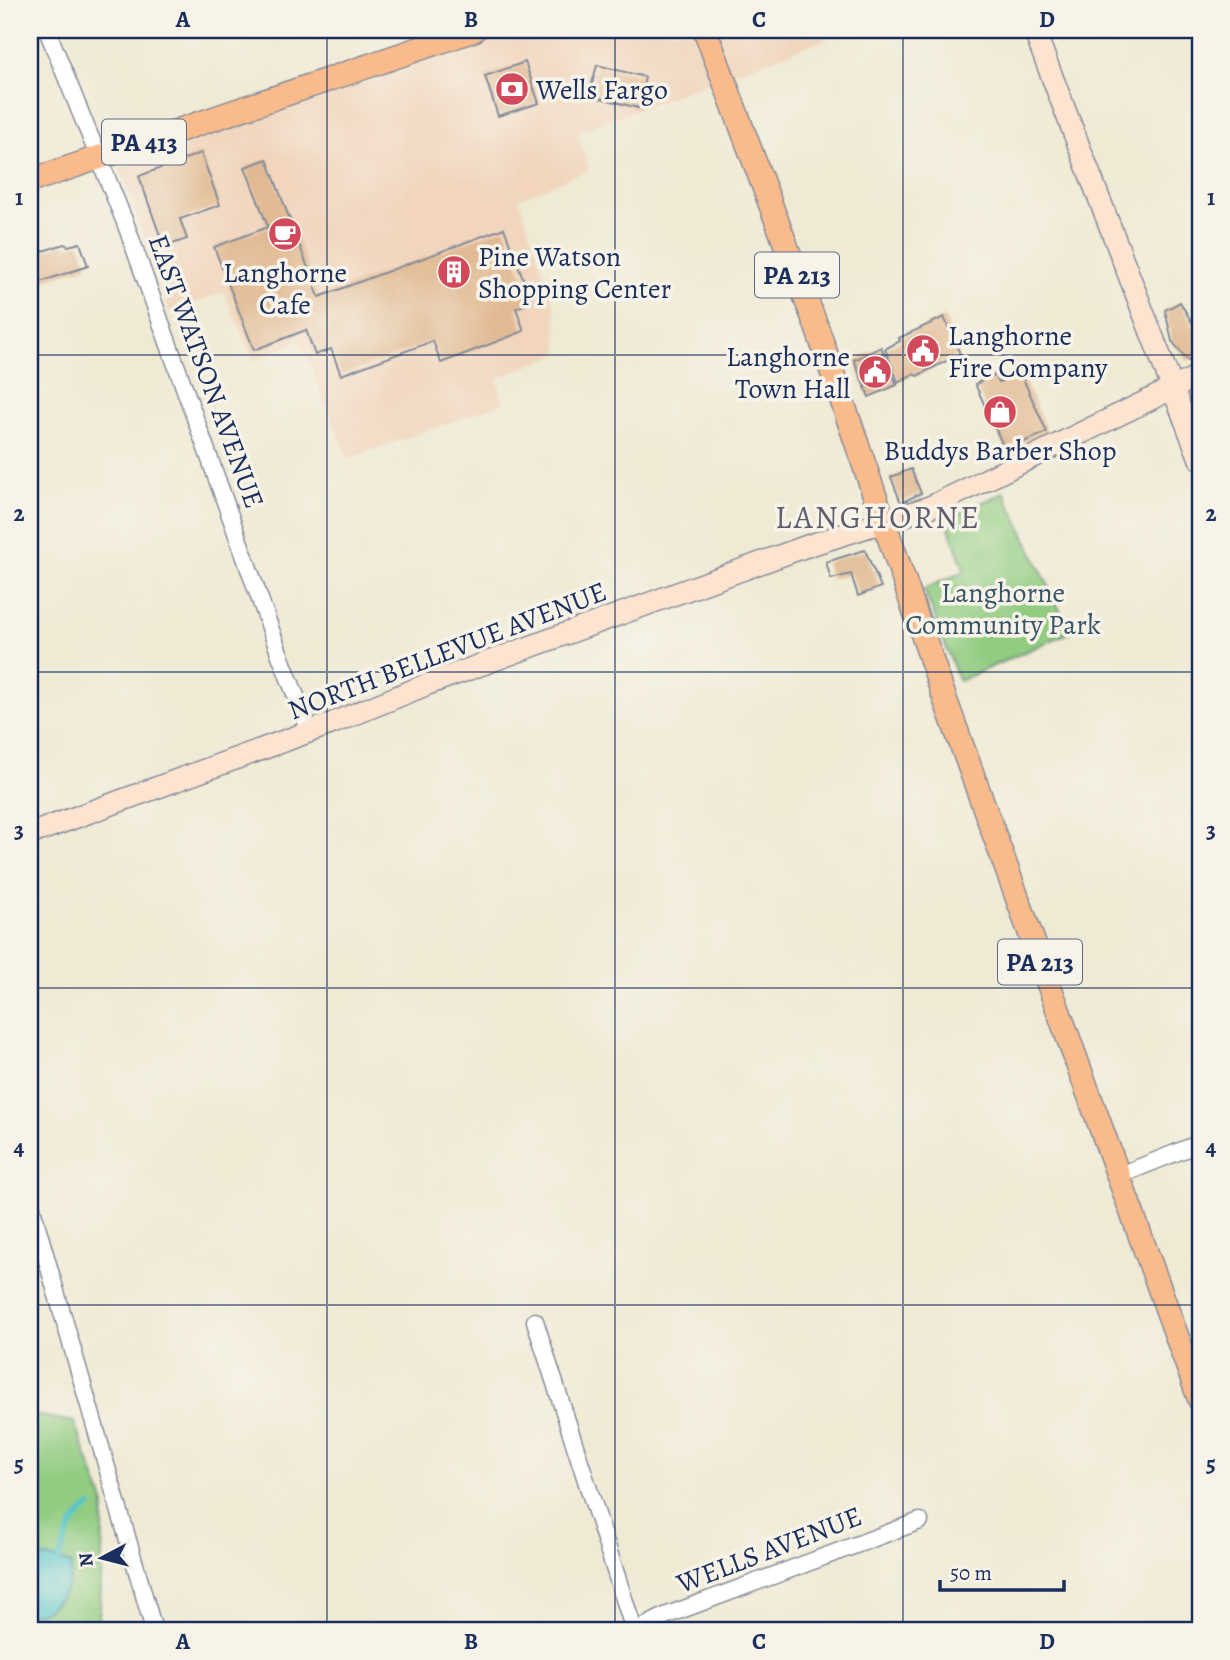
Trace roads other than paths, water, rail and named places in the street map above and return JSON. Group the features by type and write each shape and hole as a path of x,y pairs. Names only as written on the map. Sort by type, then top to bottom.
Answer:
{"main road":[{"name":"PA 413","path":"30,181 474,30"},
{"name":"PA 213","path":"705,30 817,328 951,715 1200,1400"}],"street":[{"name":"EAST WATSON AVENUE","path":"47,30 100,157 157,307 228,511 310,732"},
{"path":"1034,30 1200,459"},
{"name":"NORTH BELLEVUE AVENUE","path":"30,834 310,732 428,684 815,543 930,507 1200,375"},
{"path":"1118,1177 1200,1143"},
{"path":"30,1202 154,1630"},
{"path":"535,1321 636,1630"},
{"name":"WELLS AVENUE","path":"636,1630 665,1616 920,1521"}],"water":[{"path":"47,1557 70,1563 69,1581 55,1604 39,1613 30,1614 30,1559"}],"waterway":[{"path":"59,1559 74,1523 91,1506"}],"place":[{"name":"Wells Fargo","path":"512,89"},
{"name":"Langhorne Cafe","path":"285,234"},
{"name":"Pine Watson Shopping Center","path":"454,272"},
{"name":"Langhorne Fire Company","path":"923,351"},
{"name":"Langhorne Town Hall","path":"875,372"},
{"name":"Buddys Barber Shop","path":"1000,412"}],"district":[{"name":"LANGHORNE","path":"878,517"}],"park label":[{"name":"Langhorne Community Park","path":"1003,608"}]}
